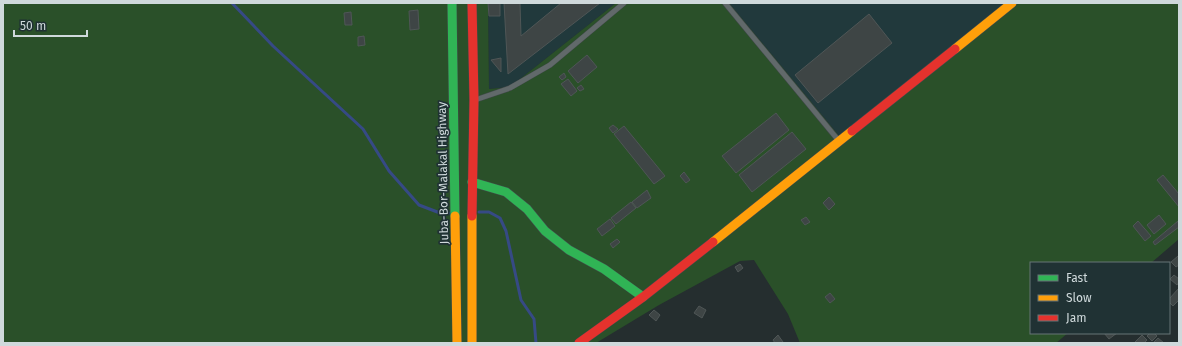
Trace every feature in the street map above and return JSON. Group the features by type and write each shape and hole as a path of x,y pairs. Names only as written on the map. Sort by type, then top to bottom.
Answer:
{"main road":[{"name":"Juba-Bor-Malakal Highway","path":"452,3 457,343"},
{"path":"472,3 474,100 472,182 472,343"},
{"path":"579,343 643,297 1012,3"},
{"path":"472,182 506,192 527,209 545,231 569,250 604,269 643,297"}],"lane":[{"path":"474,100 510,88 550,65 624,3"},
{"path":"725,3 840,141"}],"shaded area":[{"path":"488,3 616,3 510,87 489,89"},
{"path":"729,3 1005,3 840,137"}],"green space":[{"path":"3,3 488,3 489,89 510,87 616,3 729,3 840,137 1005,3 1179,3 1179,239 1152,262 1030,262 1030,334 1067,334 1056,343 800,343 788,314 754,260 740,261 659,305 596,343 3,343"}],"building":[{"path":"488,3 500,3 500,16 489,16"},
{"path":"504,3 520,3 521,36 561,3 600,3 508,74"},
{"path":"418,10 419,29 410,30 409,11"},
{"path":"351,12 352,25 345,25 344,13"},
{"path":"869,14 892,43 818,103 795,75"},
{"path":"364,36 365,45 358,46 358,37"},
{"path":"587,55 597,67 578,83 568,71"},
{"path":"501,58 501,72 491,60"},
{"path":"564,73 566,77 562,80 559,77"},
{"path":"568,79 577,91 571,96 561,84"},
{"path":"581,85 584,89 580,91 577,88"},
{"path":"776,113 789,130 736,173 722,156"},
{"path":"613,125 618,129 613,133 609,128"},
{"path":"624,126 665,176 654,184 614,134"},
{"path":"792,132 806,149 752,192 739,175"},
{"path":"684,172 690,180 686,183 680,176"},
{"path":"1163,175 1179,194 1179,207 1157,180"},
{"path":"647,190 651,198 637,208 632,202"},
{"path":"829,197 835,204 829,210 823,203"},
{"path":"631,202 636,208 616,224 611,218"},
{"path":"1159,215 1166,224 1154,234 1147,225"},
{"path":"806,217 810,222 805,225 801,220"},
{"path":"610,219 615,226 602,236 597,229"},
{"path":"1138,221 1151,236 1145,241 1133,226"},
{"path":"1178,221 1179,227 1155,245 1153,242"},
{"path":"617,239 620,242 613,248 610,244"},
{"path":"1178,256 1179,265 1176,267 1171,262"},
{"path":"740,264 743,268 738,272 735,267"},
{"path":"1174,275 1179,279 1177,285 1170,279"},
{"path":"1179,288 1179,300 1173,306 1170,303 1170,298"},
{"path":"830,293 835,299 830,303 825,297"},
{"path":"699,306 706,310 702,318 694,313"},
{"path":"654,310 660,315 656,321 649,315"},
{"path":"1105,334 1116,334 1109,339"},
{"path":"1149,334 1155,334 1157,336 1152,341 1147,336"},
{"path":"778,335 783,342 775,343 773,340"},
{"path":"1142,335 1147,340 1144,343 1134,343"},
{"path":"1158,338 1164,343 1153,343"}],"waterway":[{"path":"232,3 273,46 363,129 389,171 419,205 440,213 449,213"},
{"path":"479,212 489,212 500,218 506,231 521,300 534,319 536,343"}],"traffic: fast":[{"path":"452,3 455,216"},
{"path":"472,182 506,192 527,209 545,231 569,250 604,269 643,297"}],"traffic: slow":[{"path":"955,49 1012,3"},
{"path":"713,242 852,131"},
{"path":"455,216 457,343"},
{"path":"472,216 472,343"}],"traffic: jam":[{"path":"472,3 474,100 472,216"},
{"path":"852,131 955,49"},
{"path":"579,343 643,297 713,242"}]}
